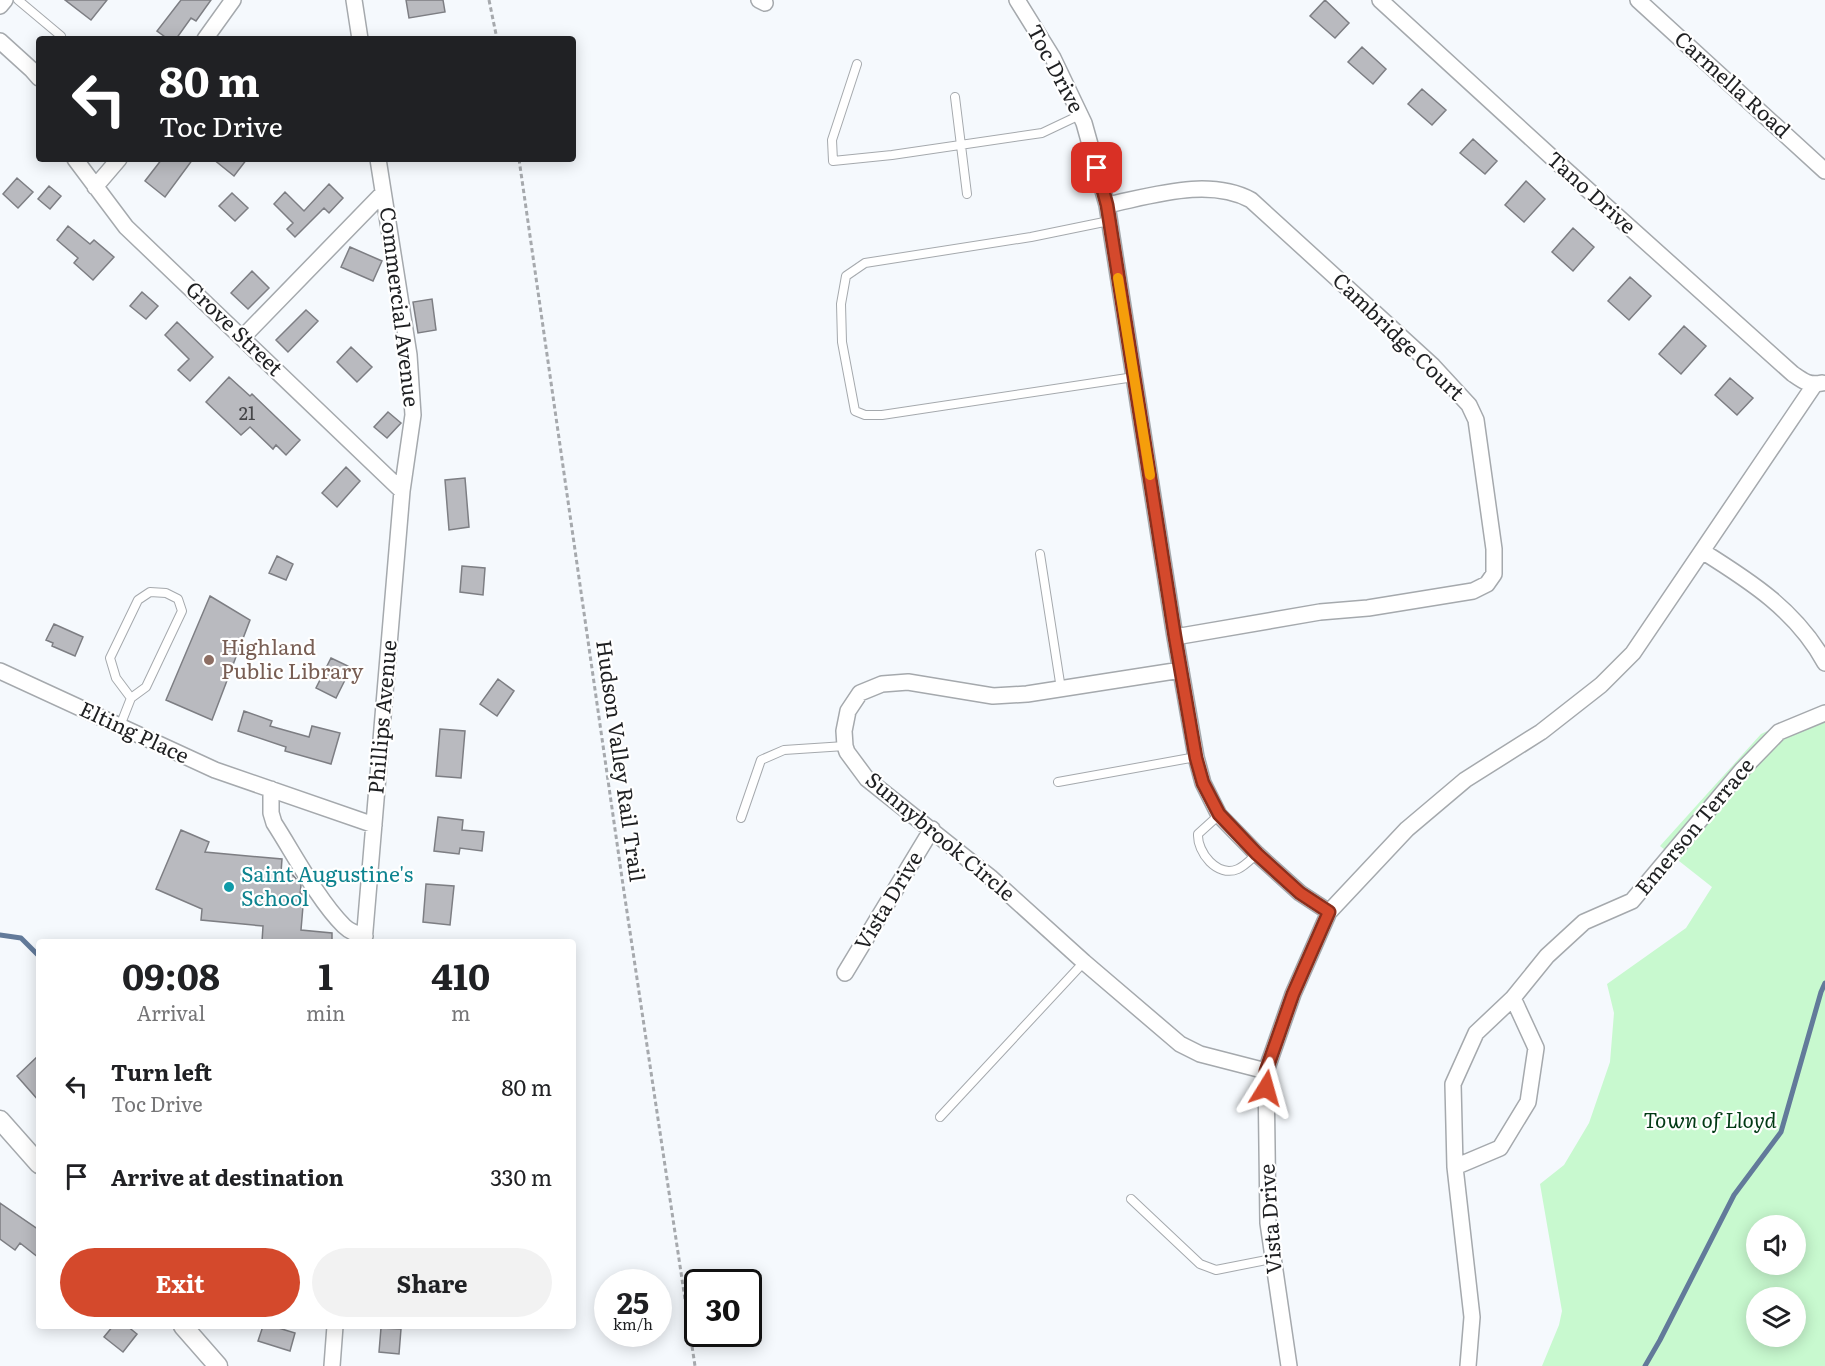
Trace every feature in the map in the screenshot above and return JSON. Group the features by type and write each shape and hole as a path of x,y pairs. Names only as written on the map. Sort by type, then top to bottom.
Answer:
{"street":[{"path":"0,6 5,0"},
{"path":"207,36 233,0"},
{"path":"354,0 360,36"},
{"name":"Toc Drive","path":"1017,0 1053,58 1080,115 1107,205 1175,637 1196,758 1203,783 1219,814 1257,854 1300,893 1329,912"},
{"name":"Tano Drive","path":"1380,0 1793,374 1815,383"},
{"name":"Carmella Road","path":"1638,0 1825,171"},
{"path":"0,41 36,69"},
{"name":"Grove Street","path":"77,162 126,227 402,491"},
{"path":"95,187 116,162"},
{"name":"Commercial Avenue","path":"379,162 410,365 413,426 402,491"},
{"name":"Cambridge Court","path":"1107,205 1179,191 1224,190 1251,200 1433,366 1469,405 1476,420 1494,549 1494,574 1487,584 1473,591 1368,608 1320,612 1175,637"},
{"path":"243,337 384,193"},
{"path":"1266,1071 1293,994 1329,912 1407,829 1465,780 1541,732 1601,686 1633,653 1815,383"},
{"name":"Phillips Avenue","path":"365,939 402,491"},
{"path":"1702,551 1748,580 1782,608 1816,645 1825,663"},
{"path":"845,746 844,731 848,711 860,693 882,684 908,682 993,696 1027,694 1181,670"},
{"name":"Elting Place","path":"0,671 215,770 374,825"},
{"name":"Emerson Terrace","path":"1468,1366 1472,1317 1455,1167 1454,1084 1476,1033 1513,998 1547,956 1584,922 1632,901 1742,770 1779,732 1825,713"},
{"name":"Sunnybrook Circle","path":"845,746 867,778 990,877 1180,1044 1200,1054 1266,1071"},
{"path":"271,789 274,823 326,904 345,927 365,939"},
{"name":"Vista Drive","path":"845,974 932,829"},
{"path":"1455,1167 1500,1148 1528,1102 1536,1048 1513,998"},
{"name":"Vista Drive","path":"1266,1071 1268,1223 1289,1366"},
{"path":"0,1120 36,1161"},
{"path":"186,1329 218,1366"},
{"path":"332,1366 335,1329"}],"lane":[{"path":"18,0 61,36"},
{"path":"857,64 832,140 833,161 892,155 1042,133 1080,115"},
{"path":"955,97 967,194"},
{"path":"1109,221 1031,237 865,263 846,276 841,304 842,342 855,411 865,415 882,415 1134,376"},
{"path":"1040,554 1061,689"},
{"path":"120,726 130,698 146,687 182,611 178,599 166,593 150,592 138,600 110,658 116,678 130,698"},
{"path":"741,818 761,760 784,750 845,746"},
{"path":"1058,782 1196,758"},
{"path":"1219,814 1198,834 1202,852 1214,866 1230,871 1239,868 1257,854"},
{"path":"940,1118 1084,962"},
{"path":"1131,1199 1200,1264 1216,1270 1272,1259"}],"path":[{"path":"489,0 495,36"},
{"name":"Hudson Valley Rail Trail","path":"519,162 622,885 694,1366"}],"green space":[{"name":"Town of Lloyd","path":"1825,712 1825,1366 1542,1366 1559,1325 1562,1311 1540,1184 1564,1165 1589,1123 1610,1062 1614,1013 1607,984 1686,928 1712,887 1660,846 1761,734 1780,725"}],"building":[{"path":"65,0 107,0 91,20"},
{"path":"181,0 211,0 196,21 191,18 178,36 164,36 157,31"},
{"path":"406,0 443,0 445,12 409,18"},
{"path":"1325,0 1349,23 1335,38 1310,16"},
{"path":"1362,47 1386,69 1373,84 1348,62"},
{"path":"1422,89 1446,110 1432,125 1408,104"},
{"path":"1473,139 1497,161 1485,174 1460,153"},
{"path":"160,162 191,162 165,197 145,181"},
{"path":"217,162 245,162 234,176"},
{"path":"17,178 33,192 18,208 3,194"},
{"path":"1526,181 1545,199 1524,222 1505,205"},
{"path":"329,184 343,198 329,213 324,208 295,237 287,229 293,223 274,204 285,192 304,211"},
{"path":"49,186 61,196 50,209 38,199"},
{"path":"232,193 248,208 235,221 219,206"},
{"path":"68,226 90,244 94,240 114,257 93,280 74,263 78,258 57,240"},
{"path":"1573,228 1594,247 1573,271 1552,252"},
{"path":"350,247 382,261 373,281 341,267"},
{"path":"252,271 269,288 248,309 231,293"},
{"path":"1630,277 1651,296 1629,320 1608,301"},
{"path":"142,292 158,306 146,319 130,306"},
{"path":"432,299 436,330 418,333 413,302"},
{"path":"306,310 318,321 288,352 276,340"},
{"path":"177,322 213,357 190,381 178,370 189,359 165,335"},
{"path":"1684,326 1706,346 1681,374 1659,354"},
{"path":"351,347 372,367 357,382 337,362"},
{"path":"229,377 250,396 252,394 300,440 286,455 276,445 273,449 250,427 241,435 206,402"},
{"path":"1730,378 1753,398 1737,415 1715,395"},
{"path":"388,412 401,423 387,438 374,427"},
{"path":"346,467 360,481 337,507 322,493"},
{"path":"465,478 469,527 449,530 445,480"},
{"path":"277,556 293,564 286,580 269,573"},
{"path":"462,566 485,568 483,595 460,592"},
{"name":"Highland Public Library","path":"210,596 250,620 212,720 166,700"},
{"path":"54,624 83,637 75,656 52,646 53,643 46,640"},
{"path":"331,658 348,666 344,674 347,676 336,698 316,688"},
{"path":"498,679 514,691 497,716 480,704"},
{"path":"244,711 272,721 270,726 309,737 312,726 340,733 331,764 285,751 286,747 238,731"},
{"path":"440,729 465,731 461,778 436,776"},
{"path":"438,817 463,820 462,830 484,832 482,851 460,848 459,854 434,851"},
{"name":"Saint Augustine's School","path":"181,830 209,842 205,852 282,859 281,873 292,874 301,885 300,894 304,894 301,930 332,933 332,939 262,939 263,926 201,920 202,909 156,889"},
{"path":"426,884 454,886 450,925 423,922"},
{"path":"36,1058 36,1098 17,1076"},
{"path":"0,1203 36,1228 36,1256 20,1243 15,1250 0,1239"},
{"path":"111,1329 131,1329 137,1334 123,1352 104,1337"},
{"path":"262,1329 282,1329 295,1333 290,1351 258,1341"},
{"path":"381,1329 401,1329 399,1354 379,1352"}],"waterway":[{"path":"0,935 21,938 36,953"},
{"path":"1645,1366 1734,1195 1781,1132 1825,983"}],"slow traffic":[{"path":"1118,278 1150,475"}],"place":[{"name":"Highland Public Library","path":"209,660"},
{"name":"Saint Augustine's School","path":"229,887"}],"route":[{"path":"1097,168 1107,205 1175,637 1196,758 1203,783 1219,814 1257,854 1300,893 1329,912 1293,994 1266,1071 1266,1088"}]}
